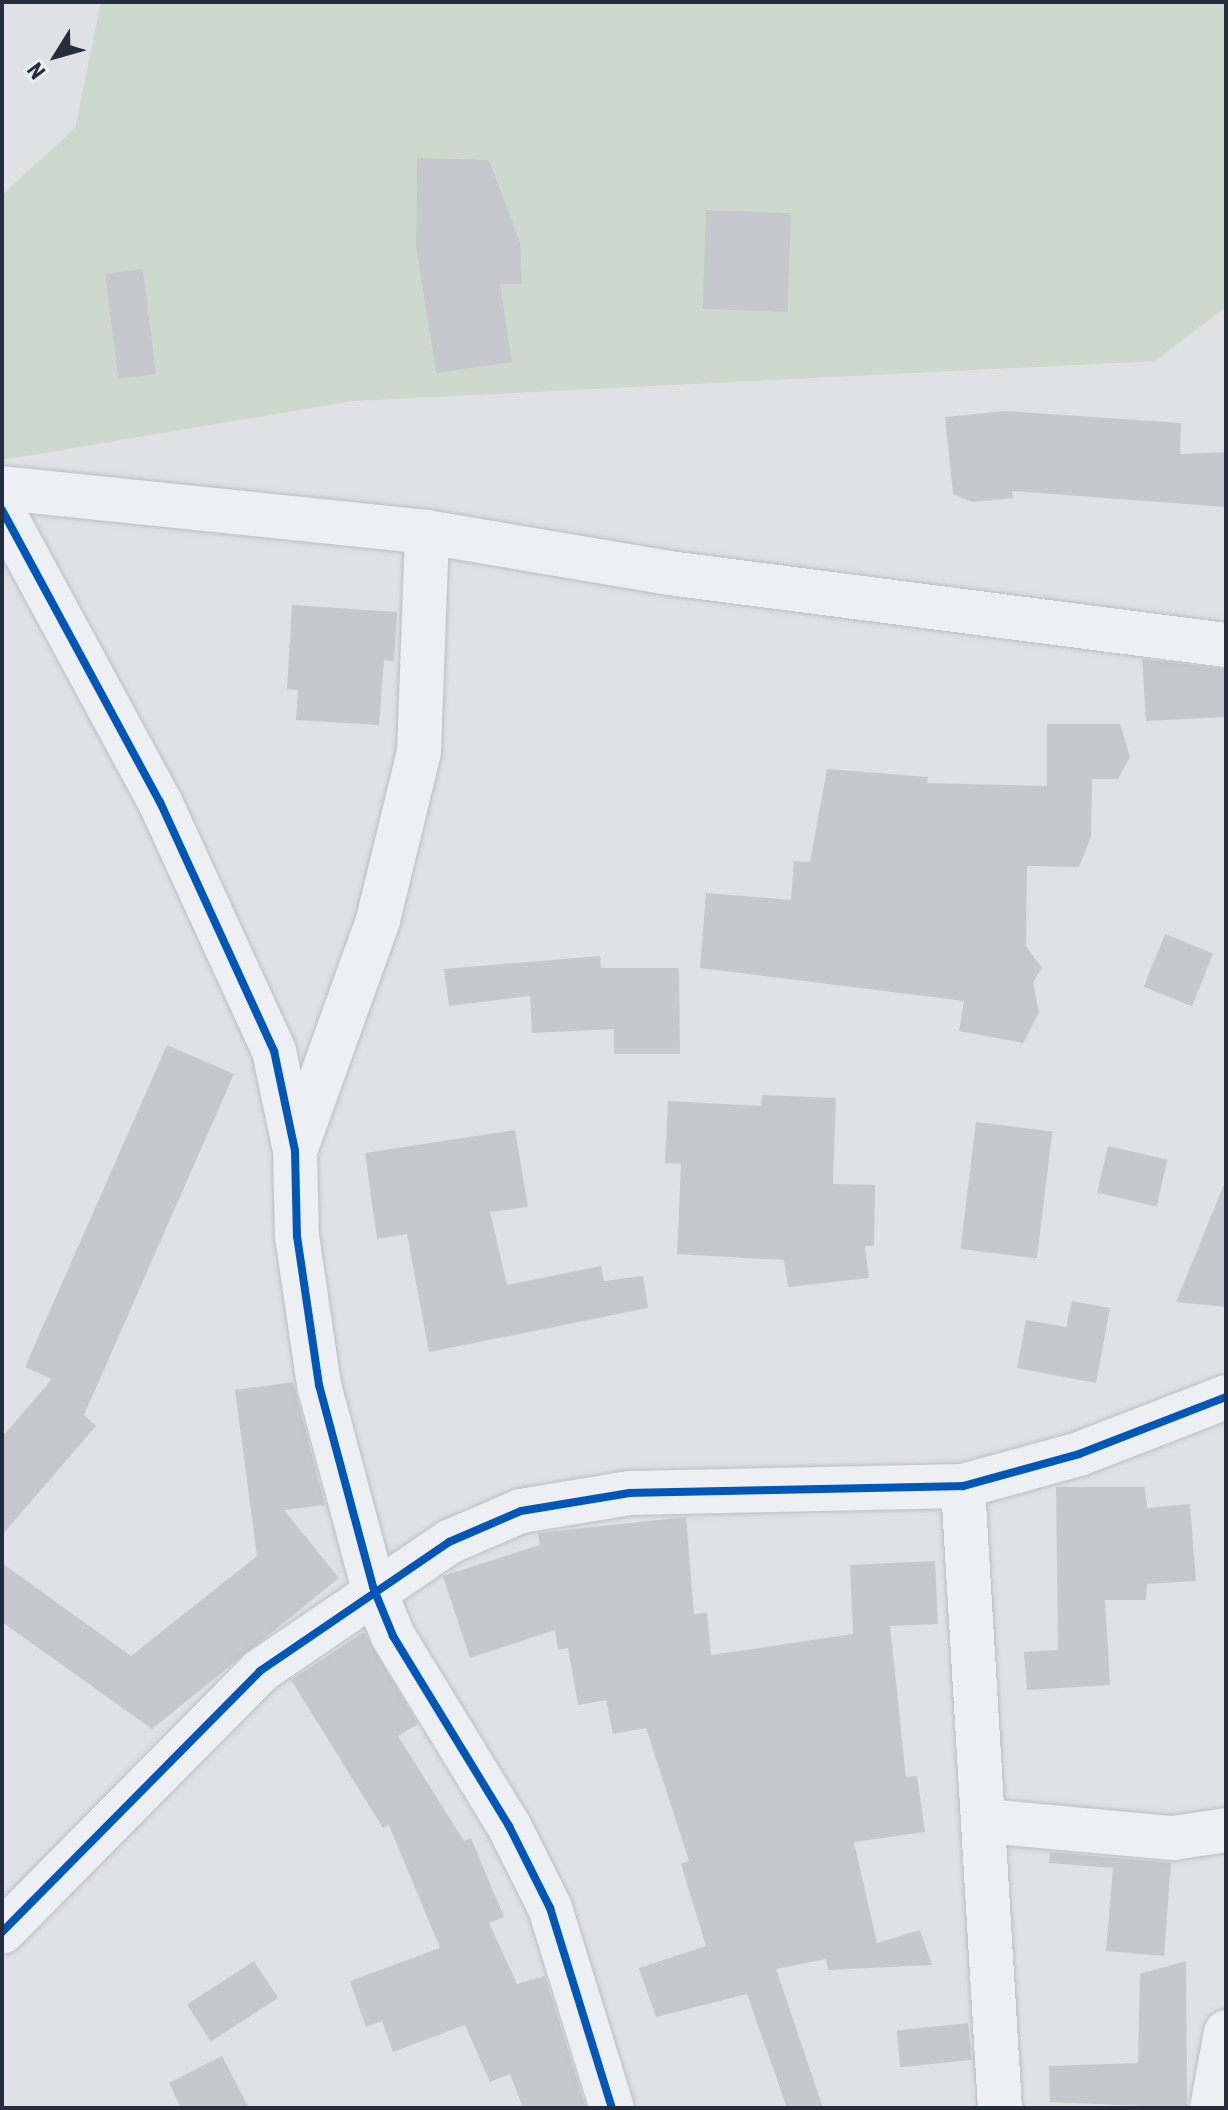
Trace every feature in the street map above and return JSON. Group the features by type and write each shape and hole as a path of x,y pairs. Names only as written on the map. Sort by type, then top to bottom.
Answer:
{"street":[{"path":"2,488 427,532 669,573 1226,645"},
{"path":"2,510 160,802 274,1051 295,1151 297,1236 319,1385 373,1587 393,1636 509,1826 550,1908 612,2108"},
{"path":"295,1151 378,920 419,752 427,532"},
{"path":"2,1932 260,1671 373,1587 521,1511 717,1487 963,1486 1079,1454 1226,1397"},
{"path":"963,1486 1000,2108"},
{"path":"985,1821 1173,1838 1226,1830"},
{"path":"1212,2108 1226,2032"}],"shaded area":[{"path":"101,2 1226,2 1226,307 1155,361 353,401 2,460 2,195 75,128"}],"building":[{"path":"417,158 489,160 520,243 522,284 500,284 512,362 436,373 416,245"},
{"path":"706,210 791,213 787,312 703,309"},
{"path":"143,269 156,374 118,379 105,274"},
{"path":"1006,411 1181,423 1180,454 1226,452 1226,507 1012,491 1013,498 972,502 953,494 945,417"},
{"path":"292,605 397,612 394,661 384,660 379,725 296,720 298,690 287,689"},
{"path":"1142,659 1226,669 1226,717 1146,721"},
{"path":"1047,724 1120,724 1130,757 1118,779 1092,779 1091,837 1079,867 1027,866 1026,946 1042,968 1033,982 1039,1013 1023,1043 959,1031 964,1001 700,968 706,893 791,900 794,861 810,862 827,769 928,777 927,783 1047,786"},
{"path":"1165,934 1213,953 1192,1006 1144,987"},
{"path":"600,956 601,968 679,968 680,1054 614,1054 614,1029 532,1033 530,996 449,1006 444,969"},
{"path":"167,1045 234,1074 84,1415 96,1426 2,1535 2,1437 52,1379 25,1367"},
{"path":"762,1095 836,1098 833,1184 875,1185 874,1246 865,1246 869,1278 788,1287 784,1260 677,1254 681,1164 665,1163 668,1101 761,1106"},
{"path":"976,1122 1052,1131 1037,1258 960,1249"},
{"path":"515,1130 528,1207 490,1212 507,1285 601,1266 604,1281 643,1276 648,1308 429,1352 407,1234 377,1239 365,1153"},
{"path":"1108,1146 1167,1160 1157,1206 1097,1193"},
{"path":"1225,1182 1226,1307 1176,1302"},
{"path":"1072,1301 1110,1308 1096,1383 1017,1368 1026,1320 1066,1327"},
{"path":"293,1382 325,1505 284,1510 339,1578 152,1729 2,1622 2,1563 131,1656 257,1556 235,1390"},
{"path":"1056,1487 1145,1487 1147,1508 1190,1504 1196,1581 1147,1584 1146,1600 1105,1600 1110,1685 1027,1690 1024,1652 1058,1650"},
{"path":"686,1517 694,1614 707,1613 711,1655 853,1634 850,1565 935,1561 938,1624 890,1626 906,1777 917,1776 925,1832 854,1842 877,1943 920,1930 932,1965 828,1970 826,1959 776,1969 823,2108 787,2108 747,1994 656,2017 639,1968 706,1946 681,1864 689,1861 646,1728 613,1734 606,1700 578,1705 568,1648 558,1650 555,1630 470,1658 443,1576 540,1545 538,1533"},
{"path":"364,1632 418,1724 398,1736 464,1841 471,1838 504,1917 489,1923 517,1984 545,1976 586,2108 523,2108 510,2074 490,2082 465,2025 393,2052 382,2021 366,2027 350,1981 440,1948 389,1825 383,1828 291,1680"},
{"path":"1050,1852 1171,1863 1164,1956 1106,1951 1113,1868 1049,1863"},
{"path":"254,1961 278,1998 211,2041 187,2005"},
{"path":"1186,1961 1187,2108 1050,2102 1049,2066 1138,2063 1140,1974"},
{"path":"968,2023 972,2060 900,2067 896,2031"},
{"path":"222,2056 249,2108 181,2108 169,2083"}],"cycle path":[{"path":"2,510 160,802 274,1051 295,1151 297,1236 319,1385 373,1587 393,1636 509,1826 550,1908 612,2108"},
{"path":"2,1932 260,1671 449,1542 521,1511 630,1493 963,1486 1079,1454 1226,1397"}]}
